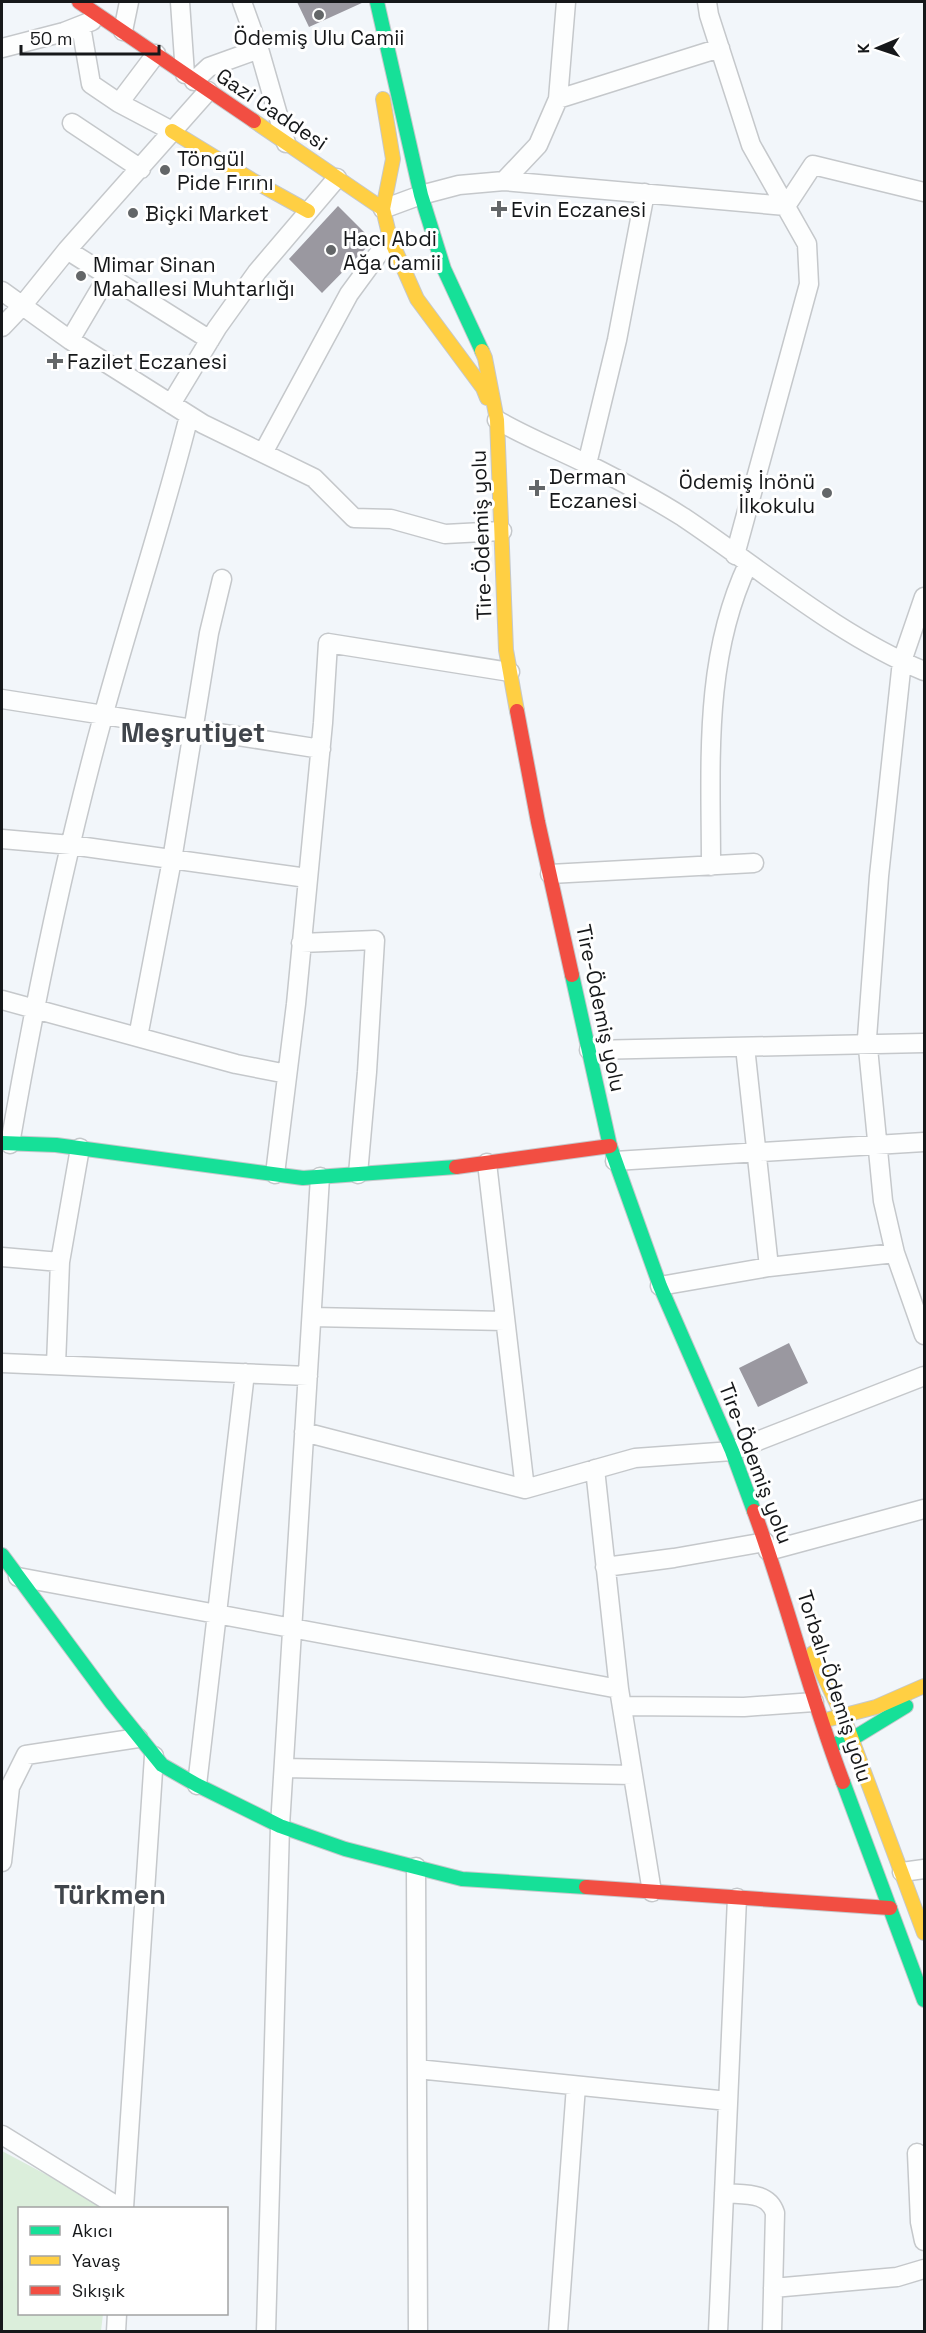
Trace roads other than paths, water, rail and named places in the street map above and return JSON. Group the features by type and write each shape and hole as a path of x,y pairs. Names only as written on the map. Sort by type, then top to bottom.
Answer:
{"main road":[{"name":"Gazi Caddesi","path":"79,2 383,209"},
{"path":"366,2 377,66"},
{"path":"377,2 421,195 444,269 485,358 497,420"},
{"path":"381,89 393,159 383,209 390,238 417,299 483,388 497,420"},
{"path":"172,131 309,211"},
{"name":"Tire-Ödemiş yolu","path":"497,420 506,650 550,874 612,1154 660,1286 732,1451 778,1577"},
{"path":"6,1143 56,1145 303,1178 612,1154"},
{"path":"2,1555 138,1737 162,1765 280,1826 345,1849 462,1879 890,1908"},
{"name":"Torbalı-Ödemiş yolu","path":"778,1577 820,1722 924,2000"},
{"name":"Torbalı-Ödemiş yolu","path":"778,1577 852,1739 924,1933"},
{"path":"820,1722 876,1707 924,1686"},
{"path":"829,1746 852,1739 891,1717 924,1692"}],"street":[{"path":"123,31 129,2"},
{"path":"180,2 196,82"},
{"path":"242,2 286,143"},
{"path":"504,181 538,145 558,99 566,2"},
{"path":"707,2 709,15 751,145 807,244 809,284 742,559 737,588 727,619 714,682 711,713 711,866"},
{"path":"2,48 81,26 104,17"},
{"path":"81,26 91,84 119,103 172,131"},
{"path":"2,327 172,131 196,82 209,67 258,48"},
{"path":"558,99 720,48"},
{"path":"119,103 156,54"},
{"path":"72,123 141,169"},
{"path":"786,206 813,165 924,192"},
{"path":"171,404 210,340 256,272 337,178"},
{"path":"383,209 421,195 459,185 504,181 786,206"},
{"path":"587,464 617,340 645,193"},
{"path":"262,453 349,294 390,238"},
{"path":"67,250 109,274 210,340"},
{"path":"70,340 109,274"},
{"path":"2,291 70,340 189,416 314,478 354,518 390,519 445,534 502,531"},
{"path":"6,1143 71,845 104,714 189,416"},
{"path":"497,420 524,436 587,464 681,516 785,590 902,661 924,671"},
{"path":"138,1037 172,860 209,633 222,579"},
{"path":"924,597 902,661 879,876 868,1044 883,1201 895,1253 924,1335"},
{"path":"275,1174 321,749 328,643 510,672"},
{"path":"2,699 321,749"},
{"path":"2,839 71,845 307,878"},
{"path":"550,874 754,863"},
{"path":"301,943 375,940 358,1174"},
{"path":"2,1000 237,1064 287,1074"},
{"path":"589,1050 924,1043"},
{"path":"745,1047 769,1267"},
{"path":"612,1154 756,1152 924,1142"},
{"path":"56,1365 60,1262 80,1148"},
{"path":"487,1163 525,1489"},
{"path":"266,2331 280,1826 320,1177"},
{"path":"660,1286 769,1267 895,1253"},
{"path":"2,1257 60,1262"},
{"path":"312,1317 505,1321"},
{"path":"2,1363 308,1376"},
{"path":"197,1785 245,1373"},
{"path":"304,1432 525,1489 635,1458 732,1451 924,1376"},
{"path":"595,1469 621,1698 652,1892"},
{"path":"605,1567 767,1546 924,1509"},
{"path":"18,1577 292,1628 621,1698 744,1707 814,1702"},
{"path":"2,1862 10,1787 26,1755 138,1737"},
{"path":"122,2207 154,1755"},
{"path":"284,1768 633,1775"},
{"path":"416,1868 418,2331"},
{"path":"902,1872 924,1869"},
{"path":"718,2331 737,1898"},
{"path":"417,2069 728,2101"},
{"path":"558,2331 576,2086"},
{"path":"2,2135 120,2207"},
{"path":"917,2153 920,2222 924,2241"},
{"path":"724,2193 760,2196 773,2206 775,2213 772,2331"},
{"path":"773,2288 897,2277 924,2269"},
{"path":"116,2331 117,2315"}],"place":[{"name":"Ödemiş Ulu Camii","path":"319,15"},
{"name":"Töngül Pide Fırını","path":"165,170"},
{"name":"Evin Eczanesi","path":"499,209"},
{"name":"Biçki Market","path":"133,213"},
{"name":"Hacı Abdi Ağa Camii","path":"331,250"},
{"name":"Mimar Sinan Mahallesi Muhtarlığı","path":"81,276"},
{"name":"Fazilet Eczanesi","path":"55,361"},
{"name":"Derman Eczanesi","path":"537,488"},
{"name":"Ödemiş İnönü İlkokulu","path":"827,493"}],"district":[{"name":"Meşrutiyet","path":"193,732"},
{"name":"Türkmen","path":"110,1894"}]}
